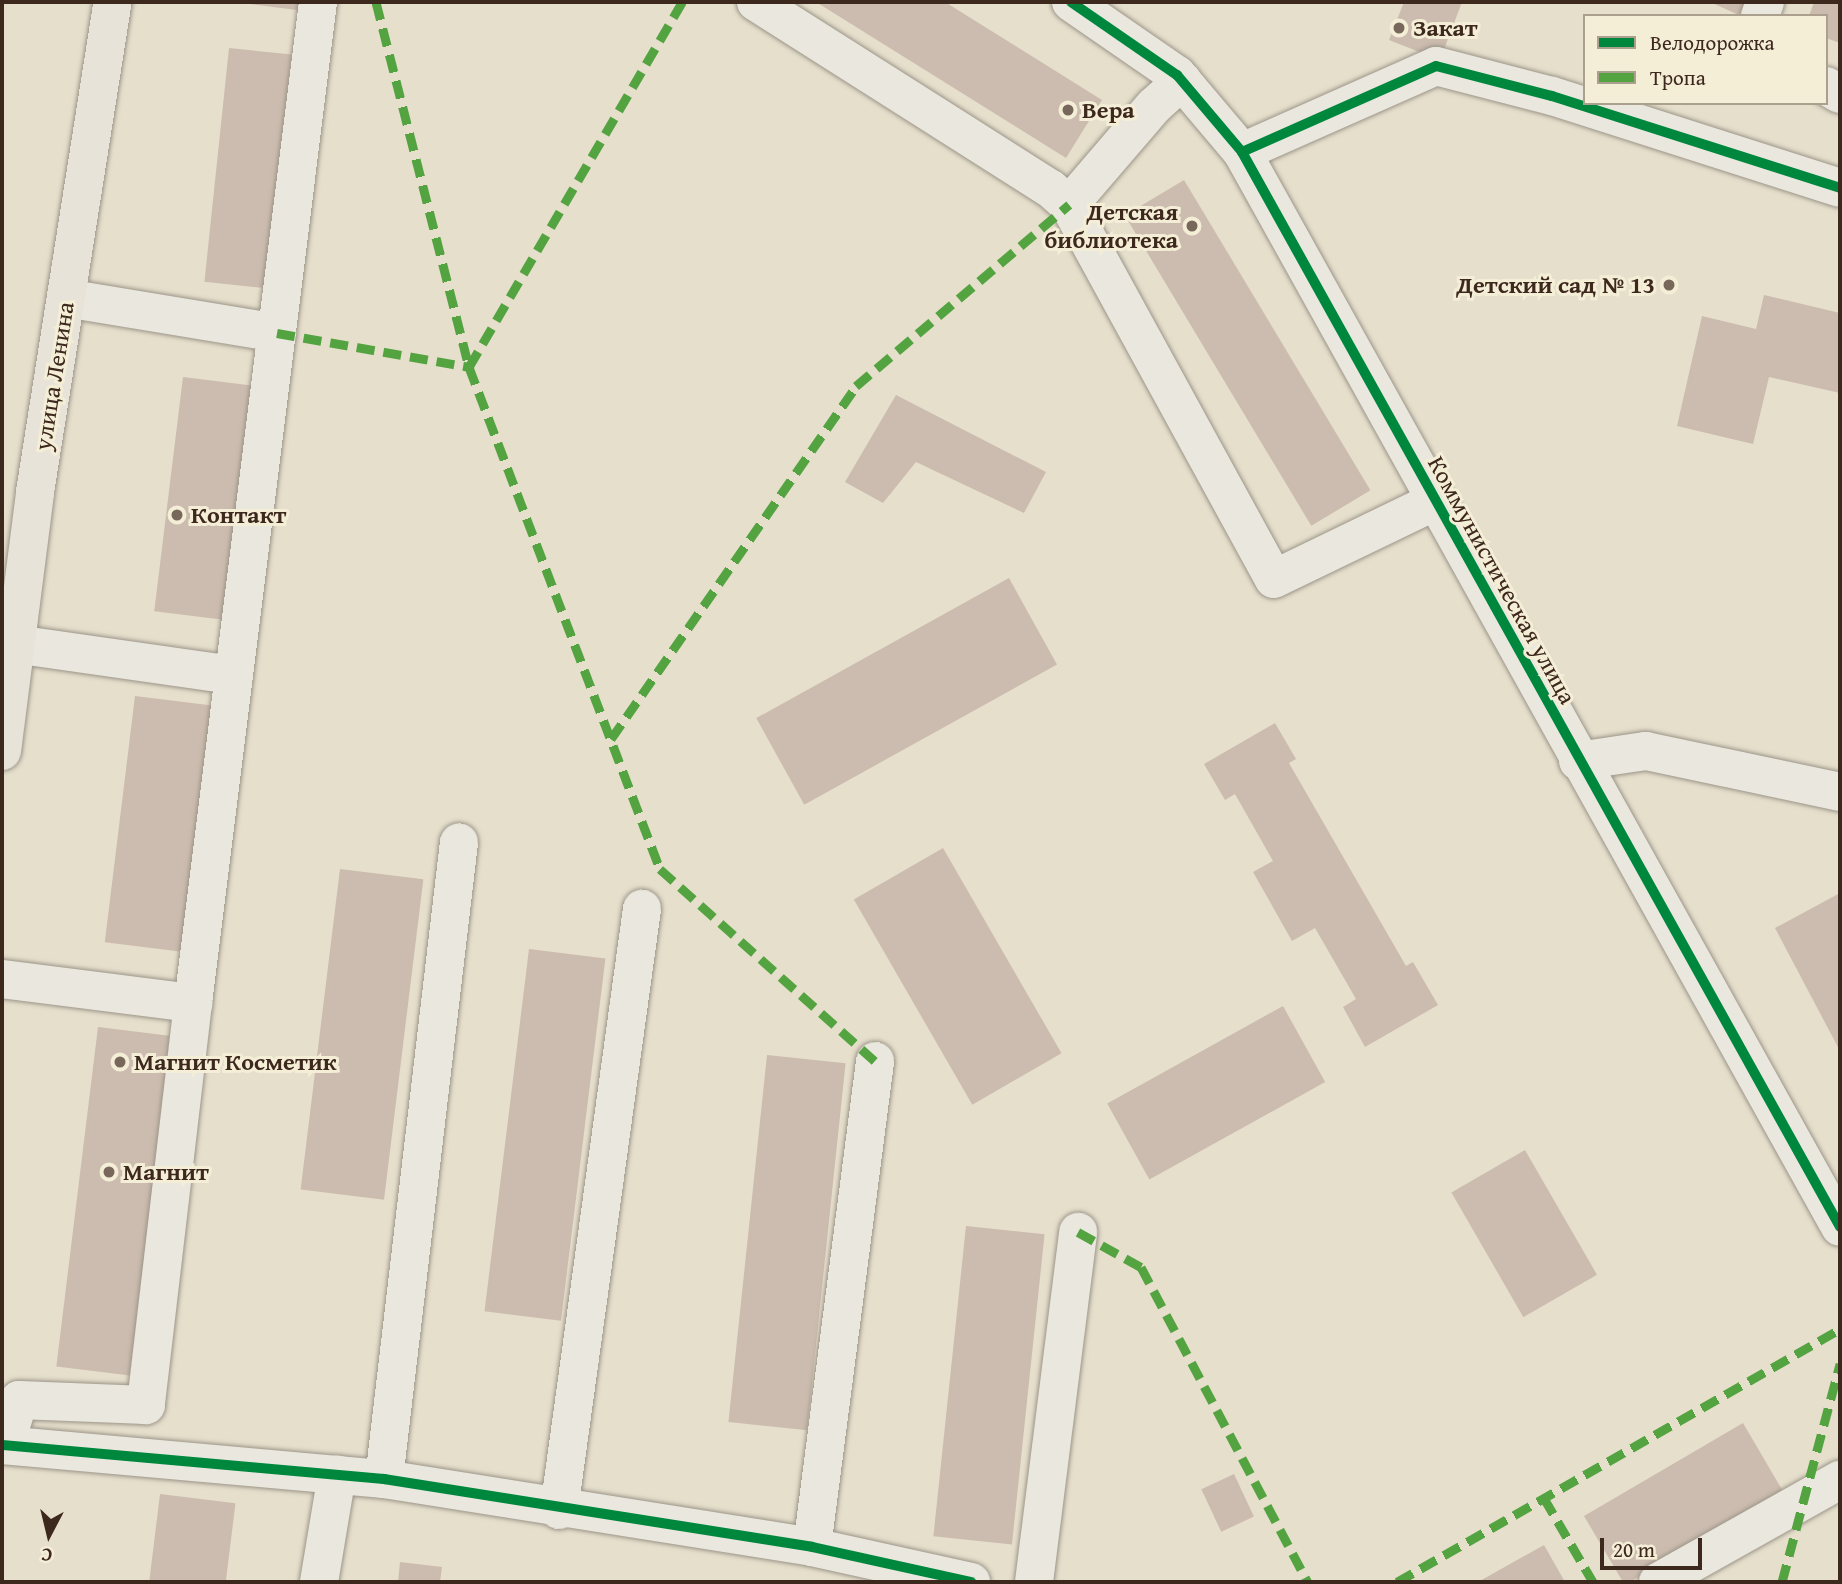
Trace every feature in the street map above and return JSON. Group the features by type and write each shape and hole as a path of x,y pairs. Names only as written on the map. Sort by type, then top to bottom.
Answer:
{"highway":[{"name":"улица Ленина","path":"2,751 66,298 113,2"}],"street":[{"path":"318,2 193,1003 146,1405 19,1400 3,1445 384,1479 559,1510 812,1547 971,1582"},
{"path":"756,2 1051,189 1069,205 1273,579 1435,501"},
{"name":"Коммунистическая улица","path":"1071,2 1182,80 1242,152 1578,761 1840,1227"},
{"path":"1242,152 1436,66 1552,96 1840,188"},
{"path":"1069,205 1154,106 1182,80"},
{"path":"66,298 277,333"},
{"path":"15,644 234,675"},
{"path":"1578,761 1646,751 1840,793"},
{"path":"384,1479 459,842"},
{"path":"559,1510 642,909"},
{"path":"2,979 193,1003"},
{"path":"812,1547 875,1061"},
{"path":"1034,1582 1078,1232"},
{"path":"319,1582 337,1475"},
{"path":"1658,1582 1840,1480"}],"building":[{"path":"234,2 305,2 304,11"},
{"path":"816,2 945,2 1102,100 1066,158"},
{"path":"1404,2 1462,2 1440,60 1389,40"},
{"path":"1710,2 1748,2 1742,14"},
{"path":"1814,2 1840,2 1840,43 1828,39 1828,14 1810,14"},
{"path":"229,48 292,55 267,288 204,282"},
{"path":"1184,180 1370,490 1311,526 1125,216"},
{"path":"1764,295 1840,313 1840,393 1769,377 1753,444 1677,426 1702,316 1756,329"},
{"path":"183,377 264,387 236,621 154,611"},
{"path":"896,395 1046,472 1024,513 916,462 883,503 845,482"},
{"path":"1009,578 1057,665 804,805 756,718"},
{"path":"135,696 222,707 192,953 105,942"},
{"path":"1275,723 1296,759 1289,763 1406,966 1413,962 1438,1005 1365,1047 1343,1007 1356,999 1315,928 1292,941 1253,872 1273,861 1235,794 1225,800 1204,764"},
{"path":"943,848 1062,1053 972,1105 854,900"},
{"path":"340,869 423,879 384,1200 301,1190"},
{"path":"1840,893 1840,1051 1775,928"},
{"path":"529,949 605,958 561,1321 485,1311"},
{"path":"1283,1006 1325,1082 1149,1180 1107,1103"},
{"path":"98,1027 171,1036 130,1375 56,1366"},
{"path":"767,1055 846,1063 807,1430 728,1422"},
{"path":"1525,1150 1597,1275 1523,1317 1451,1192"},
{"path":"966,1226 1045,1234 1012,1545 933,1536"},
{"path":"1743,1423 1784,1493 1630,1582 1623,1582 1584,1516"},
{"path":"1234,1474 1254,1517 1221,1532 1201,1489"},
{"path":"160,1494 235,1503 226,1582 149,1582"},
{"path":"1544,1545 1565,1582 1478,1582"},
{"path":"400,1562 442,1567 440,1582 398,1582"}],"marked path":[{"path":"376,2 469,367 660,869 875,1061"},
{"path":"277,333 469,367 682,2"},
{"path":"611,739 856,386 1069,205"},
{"path":"1078,1232 1141,1267 1308,1582"},
{"path":"1397,1582 1840,1329"},
{"path":"1782,1582 1840,1364"},
{"path":"1544,1498 1593,1582"}],"cycle path":[{"path":"1071,2 1177,75 1242,152 1840,1227"},
{"path":"1242,152 1436,66 1552,96 1840,188"},
{"path":"2,1445 384,1479 812,1547 971,1582"}],"place":[{"name":"Закат","path":"1399,28"},
{"name":"Вера","path":"1068,110"},
{"name":"Детская библиотека","path":"1192,226"},
{"name":"Детский сад № 13","path":"1669,285"},
{"name":"Контакт","path":"177,515"},
{"name":"Магнит Косметик","path":"120,1062"},
{"name":"Магнит","path":"109,1172"}]}
